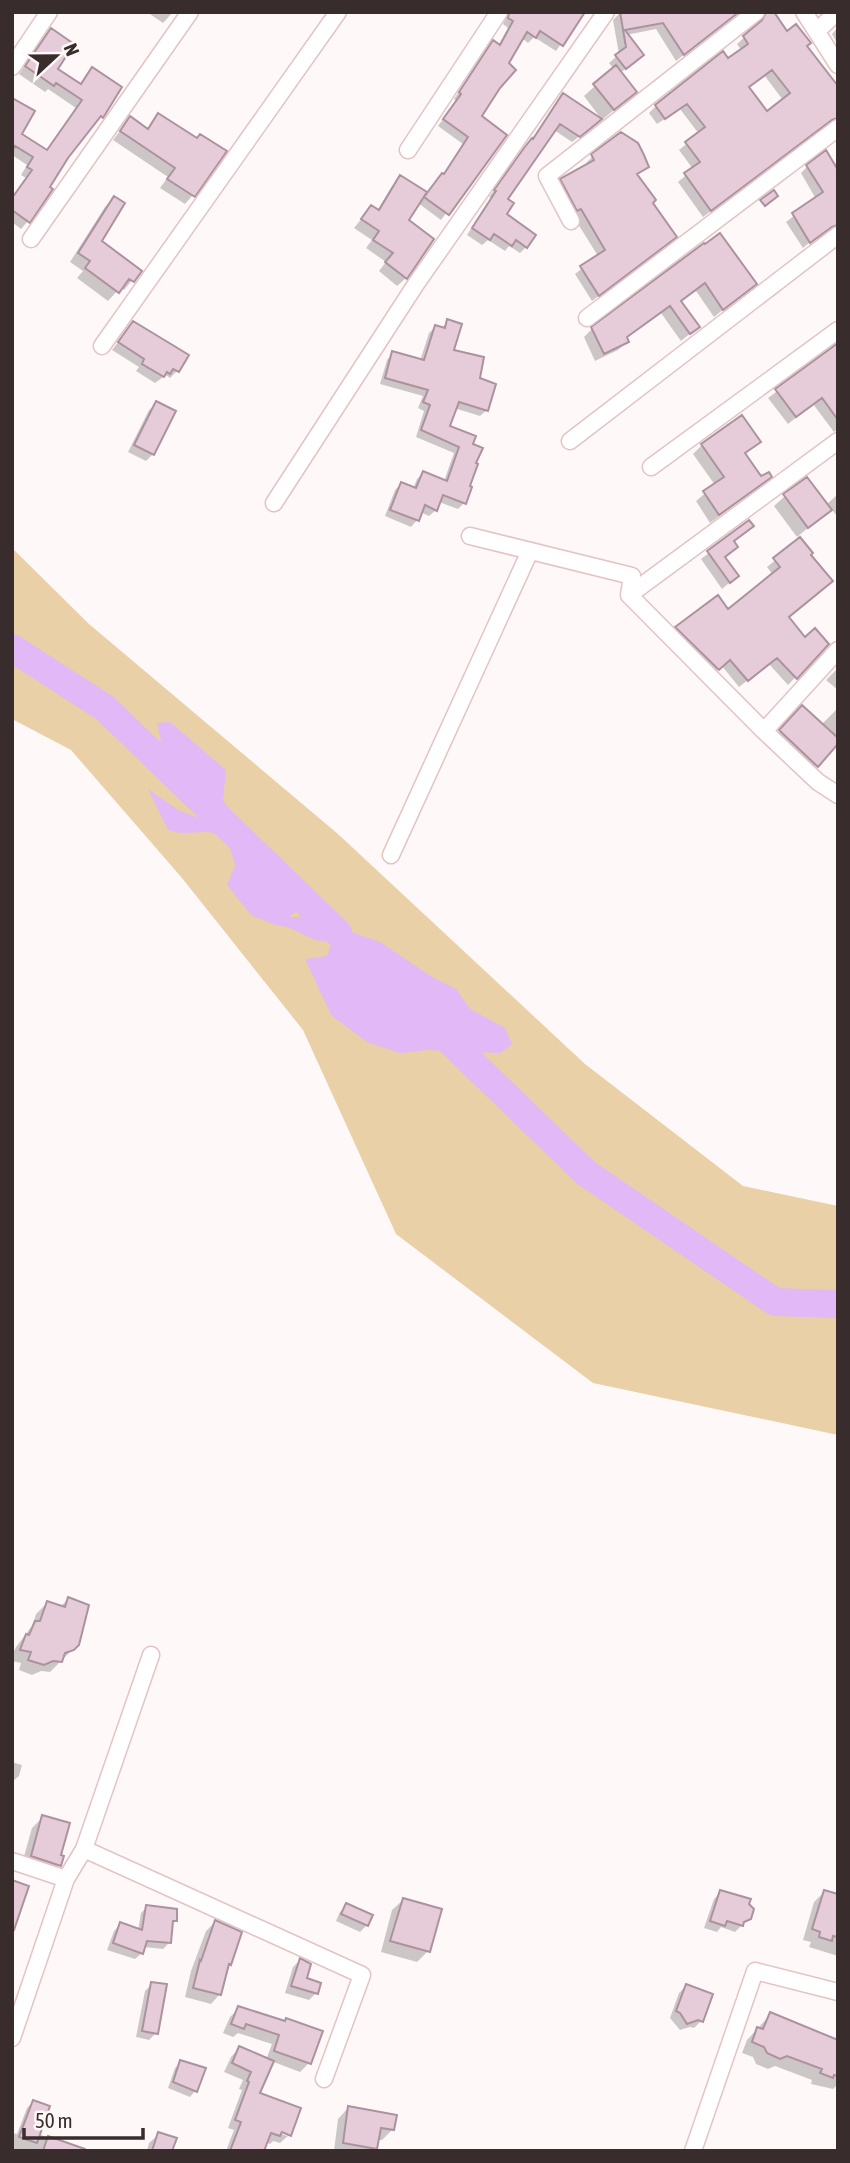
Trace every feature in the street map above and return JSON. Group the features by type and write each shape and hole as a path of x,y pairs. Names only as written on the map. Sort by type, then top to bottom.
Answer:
{"street":[{"path":"12,67 49,12"},
{"path":"31,239 190,12"},
{"path":"102,346 338,12"},
{"path":"408,150 499,12"},
{"path":"274,503 416,284 606,12"},
{"path":"571,221 547,176 756,12"},
{"path":"804,12 838,65"},
{"path":"817,31 837,12"},
{"path":"587,318 838,128"},
{"path":"570,441 838,235"},
{"path":"651,467 838,330"},
{"path":"629,595 838,441"},
{"path":"470,536 632,576 629,595"},
{"path":"391,855 530,551"},
{"path":"629,595 764,731 818,782 838,795"},
{"path":"764,731 838,650"},
{"path":"12,2038 66,1879 84,1849 152,1655"},
{"path":"84,1849 362,1975 324,2079"},
{"path":"12,1861 66,1879"},
{"path":"693,2151 755,1970 838,1992"}],"shaded area":[{"path":"12,548 89,624 338,834 585,1064 743,1186 838,1206 838,1435 593,1383 396,1234 303,1030 182,878 71,750 12,719"},
{"path":"170,722 226,770 223,800 242,832 254,862 273,875 294,881 306,898 289,917 305,917 312,906 340,928 380,942 432,977 456,989 470,1009 505,1028 512,1044 500,1053 427,1050 400,1053 367,1042 331,1015 305,959 327,956 332,942 315,940 288,927 251,915 227,885 235,865 227,838 209,832 180,833 168,830 148,789 178,810 199,818 202,807 194,797 191,787 179,785 168,764 157,723"}],"building":[{"path":"509,12 585,12 563,46 540,31 536,38 527,32 509,63 516,70 500,88 482,116 507,135 449,215 424,197 442,173 444,174 468,137 443,119 493,40 500,45 513,21 508,18"},
{"path":"620,12 739,12 684,55 663,23 625,30 644,55 626,69 615,55 626,47"},
{"path":"766,12 774,12 787,31 796,24 811,43 807,46 838,86 838,118 711,211 684,173 700,162 685,142 705,127 687,104 665,119 655,105 723,51 728,58 748,44 743,36 762,20","holes":["772,70 790,93 767,111 749,87"]},
{"path":"51,28 74,44 58,69 81,84 92,67 122,87 103,118 101,116 68,158 50,187 53,189 30,223 12,210 12,198 32,170 27,167 33,157 15,146 12,151 12,98 35,111 22,134 47,150 82,100 56,83 54,86 25,66"},
{"path":"616,65 637,92 614,110 593,84"},
{"path":"563,93 602,119 580,137 560,124 508,199 514,203 507,214 536,235 527,248 516,240 512,246 494,234 490,240 472,228 496,191 494,190 533,139"},
{"path":"158,113 197,138 200,134 227,151 195,197 167,179 175,168 120,131 130,116 148,129"},
{"path":"621,132 638,143 649,167 637,174 656,200 653,203 677,237 599,296 580,266 605,250 581,209 577,211 560,179 594,160 591,154"},
{"path":"826,150 838,170 838,225 810,243 792,213 823,192 806,165"},
{"path":"400,175 427,192 409,220 434,239 407,279 385,262 393,253 373,240 379,231 361,219 371,205 379,210"},
{"path":"774,190 778,196 765,206 760,200"},
{"path":"114,196 125,203 102,241 142,271 134,282 129,279 119,293 85,268 90,261 78,253"},
{"path":"720,233 757,284 723,310 705,283 681,301 700,327 690,334 670,306 627,337 629,342 604,354 591,327"},
{"path":"447,319 462,324 454,350 484,357 480,378 496,384 488,411 459,402 450,426 476,436 473,444 483,448 476,463 478,464 466,504 443,495 437,511 425,505 419,521 390,510 401,482 416,488 423,471 447,481 459,447 421,430 430,405 423,402 428,390 385,378 392,351 424,360 435,325 445,328"},
{"path":"133,321 189,355 179,372 173,369 164,377 142,364 144,359 118,342"},
{"path":"838,343 838,420 822,398 796,417 775,389"},
{"path":"156,401 176,411 154,455 134,445"},
{"path":"742,415 761,442 745,453 761,476 769,472 772,477 719,515 703,491 724,477 701,444"},
{"path":"807,477 832,510 808,528 783,494"},
{"path":"749,520 754,526 734,541 738,547 725,557 739,576 730,583 707,551"},
{"path":"800,537 833,581 789,617 805,637 815,628 829,644 797,679 777,658 748,681 730,660 719,670 675,627 718,595 728,609 780,567 773,558"},
{"path":"802,705 838,738 838,744 818,767 779,730"},
{"path":"68,1597 89,1605 79,1645 65,1653 62,1662 53,1661 44,1665 28,1660 31,1652 20,1650 26,1634 29,1635 35,1621 40,1621 47,1601 65,1607"},
{"path":"42,1815 70,1823 61,1855 64,1856 61,1866 31,1856"},
{"path":"12,1880 29,1886 14,1930 12,1930"},
{"path":"720,1890 751,1899 749,1904 754,1909 751,1919 744,1922 743,1926 727,1921 725,1926 710,1921"},
{"path":"824,1890 838,1894 838,1937 833,1936 832,1941 819,1937 820,1932 812,1929"},
{"path":"403,1898 442,1909 430,1952 390,1941"},
{"path":"346,1903 373,1915 368,1926 341,1914"},
{"path":"146,1905 177,1909 171,1943 147,1941 143,1954 113,1943 120,1922 142,1930"},
{"path":"215,1920 242,1932 231,1965 229,1964 221,1995 193,1988"},
{"path":"300,1958 311,1964 307,1978 321,1983 318,1994 291,1986"},
{"path":"151,1982 167,1984 158,2034 142,2031"},
{"path":"686,1984 713,1994 703,2022 698,2020 687,2024 676,2011"},
{"path":"238,2006 323,2031 311,2064 274,2051 279,2035 246,2024 244,2029 231,2024"},
{"path":"770,2012 838,2040 838,2076 834,2075 833,2078 820,2073 822,2069 787,2056 780,2059 752,2042 757,2027 763,2029"},
{"path":"239,2046 274,2061 260,2093 301,2108 291,2136 282,2132 280,2136 271,2133 264,2151 230,2151 241,2122 235,2120 251,2072 232,2063"},
{"path":"180,2060 206,2068 197,2092 173,2082"},
{"path":"33,2100 50,2106 37,2143 19,2137"},
{"path":"348,2106 397,2115 394,2130 381,2128 377,2149 343,2143"},
{"path":"158,2132 177,2138 172,2151 152,2151"},
{"path":"48,2136 85,2149 85,2151 43,2151"}],"waterway":[{"path":"12,648 105,708 338,933"},
{"path":"433,1025 586,1173 775,1302 838,1304"}]}
